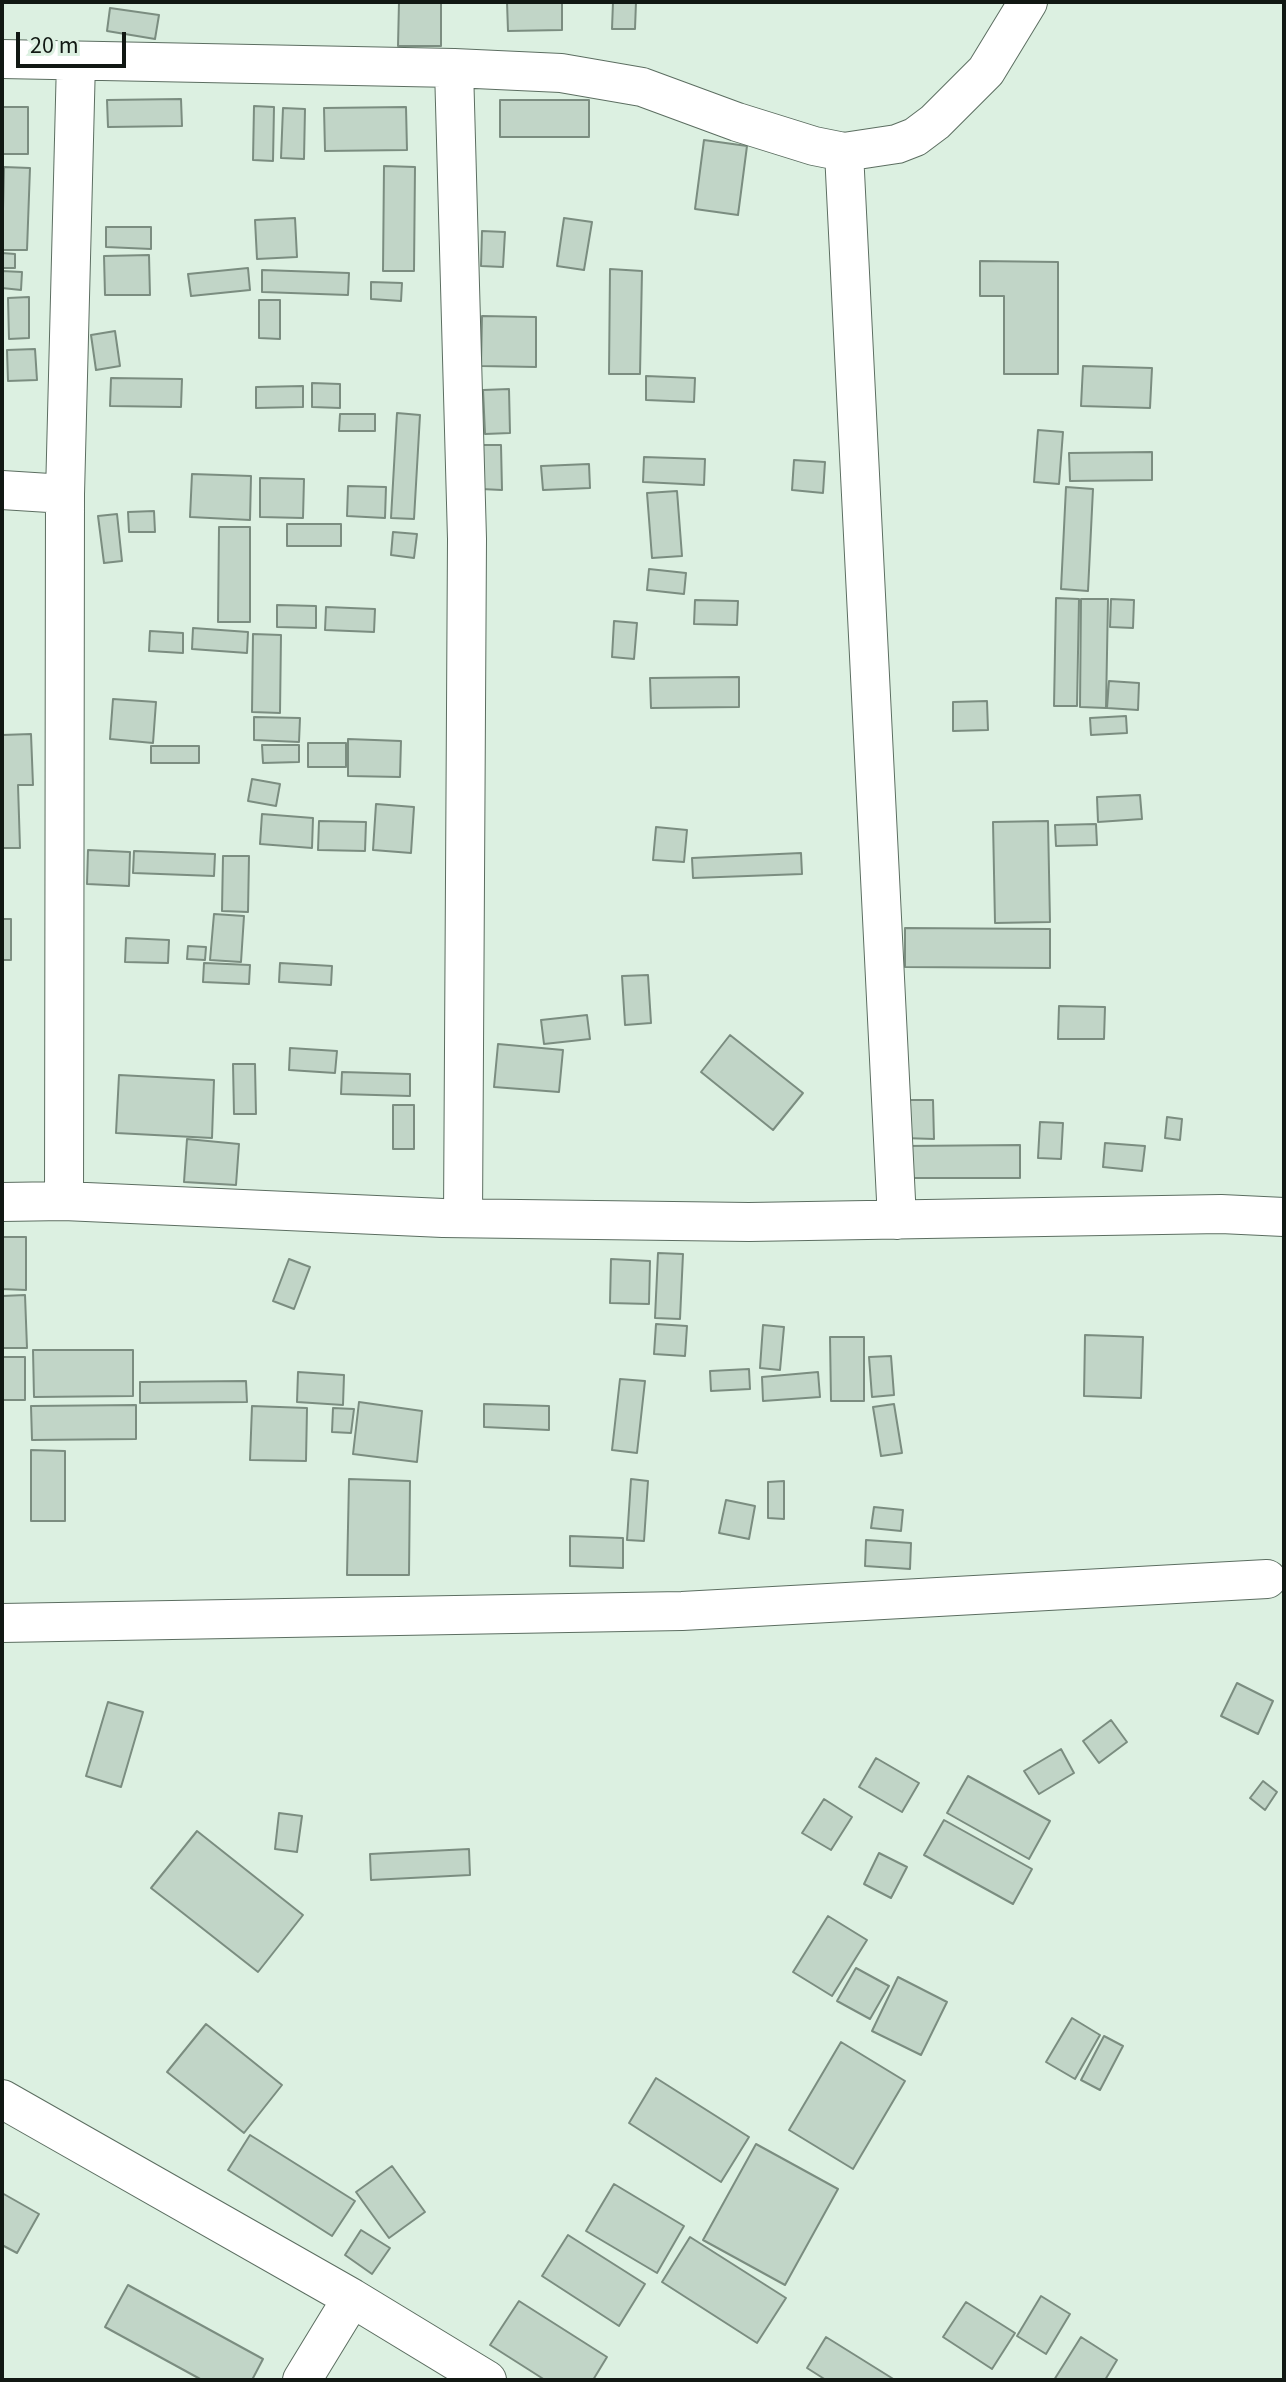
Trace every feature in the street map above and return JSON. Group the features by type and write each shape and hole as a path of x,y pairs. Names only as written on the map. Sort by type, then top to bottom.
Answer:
{"street":[{"path":"2,59 561,73 642,87 737,122 844,152 897,144 915,137 935,122 986,71 1028,2"},
{"path":"64,1201 65,494 76,61"},
{"path":"454,68 467,539 463,1218"},
{"path":"844,152 897,1220"},
{"path":"2,490 65,494"},
{"path":"2,1202 64,1201 463,1218 749,1222 1221,1214 1284,1217"},
{"path":"2,1623 682,1611 1267,1579"},
{"path":"2,2099 352,2298 487,2380"},
{"path":"302,2380 352,2298"}],"building":[{"path":"399,2 441,2 441,46 398,46"},
{"path":"507,2 562,2 562,30 508,31"},
{"path":"613,2 636,2 635,29 612,29"},
{"path":"110,8 159,15 155,39 107,31"},
{"path":"181,99 182,126 108,127 107,100"},
{"path":"500,100 589,100 589,137 500,137"},
{"path":"254,106 274,107 273,161 253,160"},
{"path":"2,107 28,107 28,154 2,154"},
{"path":"406,107 407,150 325,151 324,108"},
{"path":"283,108 305,109 304,159 281,158"},
{"path":"704,140 747,146 738,215 695,209"},
{"path":"384,166 415,167 414,271 383,271"},
{"path":"4,167 30,168 27,250 2,250"},
{"path":"295,218 297,257 257,259 255,220"},
{"path":"564,218 592,222 584,270 557,266"},
{"path":"106,227 151,227 151,249 106,247"},
{"path":"482,231 505,232 503,267 481,266"},
{"path":"2,253 15,254 15,268 2,268"},
{"path":"149,255 150,295 105,295 104,256"},
{"path":"980,261 1058,262 1058,374 1004,374 1004,296 980,296"},
{"path":"248,268 250,290 191,296 188,274"},
{"path":"610,269 642,271 640,374 609,374"},
{"path":"262,270 349,273 348,295 262,292"},
{"path":"2,271 22,272 21,290 2,288"},
{"path":"371,282 402,283 401,301 371,299"},
{"path":"29,297 29,338 9,339 8,298"},
{"path":"259,300 280,300 280,339 259,338"},
{"path":"482,316 536,317 536,367 481,366"},
{"path":"115,331 120,366 96,370 91,335"},
{"path":"35,349 37,380 8,381 7,350"},
{"path":"1083,366 1152,368 1150,408 1081,406"},
{"path":"646,376 695,378 694,402 646,400"},
{"path":"111,378 182,379 181,407 110,406"},
{"path":"312,383 340,384 340,408 312,407"},
{"path":"303,386 303,407 256,408 256,387"},
{"path":"509,389 510,433 485,434 483,390"},
{"path":"397,413 420,415 414,519 391,518"},
{"path":"340,414 375,414 375,431 339,431"},
{"path":"1038,430 1063,432 1059,484 1034,482"},
{"path":"480,445 501,445 502,490 481,489"},
{"path":"1152,452 1152,480 1070,481 1069,453"},
{"path":"644,457 705,459 704,485 643,482"},
{"path":"794,460 825,462 823,493 792,490"},
{"path":"589,464 590,488 543,490 541,466"},
{"path":"192,474 251,476 250,520 190,517"},
{"path":"260,478 304,479 303,518 260,517"},
{"path":"348,486 386,487 385,518 347,516"},
{"path":"1066,487 1093,489 1088,591 1061,589"},
{"path":"677,491 682,556 652,558 647,493"},
{"path":"154,511 155,532 129,532 128,512"},
{"path":"117,514 122,561 104,563 98,516"},
{"path":"287,524 341,524 341,546 287,546"},
{"path":"219,527 250,527 250,622 218,622"},
{"path":"393,532 417,534 414,558 391,555"},
{"path":"649,569 686,573 684,594 647,590"},
{"path":"1056,598 1079,599 1077,706 1054,706"},
{"path":"1081,599 1108,599 1106,708 1080,707"},
{"path":"1111,599 1134,600 1133,628 1110,627"},
{"path":"695,600 738,601 737,625 694,624"},
{"path":"277,605 316,606 316,628 277,627"},
{"path":"326,607 375,609 374,632 325,630"},
{"path":"614,621 637,623 634,659 612,657"},
{"path":"193,628 248,632 247,653 192,649"},
{"path":"150,631 183,633 183,653 149,651"},
{"path":"253,634 281,635 280,713 252,712"},
{"path":"739,677 739,707 651,708 650,678"},
{"path":"1109,681 1139,683 1138,710 1107,708"},
{"path":"113,699 156,702 153,743 110,739"},
{"path":"987,701 988,730 953,731 953,702"},
{"path":"1126,716 1127,733 1091,735 1090,718"},
{"path":"254,717 300,718 299,742 254,740"},
{"path":"31,734 33,785 18,785 20,848 2,848 2,735"},
{"path":"348,739 401,741 400,777 348,776"},
{"path":"308,743 346,743 346,767 308,767"},
{"path":"262,745 299,745 299,762 263,763"},
{"path":"151,746 199,746 199,763 151,763"},
{"path":"252,779 280,784 276,806 248,801"},
{"path":"1140,795 1142,819 1098,822 1097,797"},
{"path":"376,804 414,807 411,853 373,850"},
{"path":"262,814 313,818 312,848 260,844"},
{"path":"319,821 366,822 365,851 318,850"},
{"path":"1048,821 1050,922 995,923 993,822"},
{"path":"1096,824 1097,845 1056,846 1055,825"},
{"path":"656,827 687,830 684,862 653,860"},
{"path":"88,850 130,852 129,886 87,884"},
{"path":"134,851 215,854 214,876 133,873"},
{"path":"801,853 802,874 693,878 692,858"},
{"path":"223,856 249,856 248,912 222,911"},
{"path":"214,914 244,916 241,962 210,960"},
{"path":"2,919 11,919 11,960 2,960"},
{"path":"905,928 1050,929 1050,968 905,967"},
{"path":"126,938 169,940 168,963 125,962"},
{"path":"188,946 206,947 205,960 187,959"},
{"path":"204,963 250,965 249,984 203,982"},
{"path":"280,963 332,966 331,985 279,982"},
{"path":"648,975 651,1023 625,1025 622,976"},
{"path":"1059,1006 1105,1007 1104,1039 1058,1039"},
{"path":"587,1015 590,1039 544,1044 541,1020"},
{"path":"730,1035 803,1093 773,1130 701,1072"},
{"path":"498,1044 563,1050 559,1092 494,1087"},
{"path":"290,1048 337,1051 335,1073 289,1070"},
{"path":"233,1064 255,1064 256,1114 234,1114"},
{"path":"342,1072 410,1074 410,1096 341,1094"},
{"path":"119,1075 214,1080 212,1138 116,1133"},
{"path":"903,1100 933,1100 934,1139 903,1138"},
{"path":"393,1105 414,1105 414,1149 393,1149"},
{"path":"1167,1117 1182,1119 1180,1140 1165,1138"},
{"path":"1040,1122 1063,1123 1061,1159 1038,1158"},
{"path":"187,1139 239,1144 236,1185 184,1182"},
{"path":"1105,1143 1145,1146 1142,1171 1103,1167"},
{"path":"1020,1145 1020,1178 904,1178 904,1146"},
{"path":"2,1237 26,1237 26,1290 2,1289"},
{"path":"658,1253 683,1254 680,1319 655,1318"},
{"path":"289,1259 310,1267 294,1309 273,1301"},
{"path":"611,1259 650,1261 649,1304 610,1303"},
{"path":"25,1295 27,1348 2,1348 2,1296"},
{"path":"656,1324 687,1326 685,1356 654,1354"},
{"path":"763,1325 784,1327 780,1370 760,1368"},
{"path":"1085,1335 1143,1337 1141,1398 1084,1396"},
{"path":"830,1337 864,1337 864,1401 831,1401"},
{"path":"33,1350 133,1350 133,1396 34,1397"},
{"path":"891,1356 894,1395 872,1397 869,1357"},
{"path":"2,1357 25,1357 25,1400 2,1400"},
{"path":"749,1369 750,1389 711,1391 710,1371"},
{"path":"298,1372 344,1375 343,1405 297,1402"},
{"path":"818,1372 820,1397 763,1401 762,1377"},
{"path":"620,1379 645,1381 637,1453 612,1450"},
{"path":"246,1381 247,1402 140,1403 140,1382"},
{"path":"359,1402 422,1411 417,1462 353,1454"},
{"path":"484,1404 549,1406 549,1430 484,1427"},
{"path":"894,1404 902,1453 881,1456 873,1407"},
{"path":"136,1405 136,1439 32,1440 31,1406"},
{"path":"252,1406 307,1408 306,1461 250,1460"},
{"path":"333,1408 354,1409 351,1433 332,1432"},
{"path":"31,1450 65,1451 65,1521 31,1521"},
{"path":"349,1479 410,1481 409,1575 347,1575"},
{"path":"631,1479 648,1481 644,1541 627,1540"},
{"path":"784,1481 784,1519 768,1518 768,1482"},
{"path":"726,1500 755,1506 749,1539 719,1533"},
{"path":"874,1507 903,1510 901,1531 871,1528"},
{"path":"570,1536 623,1538 623,1568 570,1566"},
{"path":"866,1540 911,1543 910,1569 865,1566"},
{"path":"1237,1683 1273,1701 1258,1734 1221,1716"},
{"path":"108,1702 143,1712 121,1787 86,1776"},
{"path":"1111,1720 1127,1742 1099,1763 1083,1741"},
{"path":"1061,1749 1074,1773 1039,1794 1024,1771"},
{"path":"876,1758 919,1783 902,1812 859,1787"},
{"path":"968,1776 1050,1821 1029,1859 947,1813"},
{"path":"1263,1781 1277,1792 1265,1810 1250,1798"},
{"path":"824,1799 852,1817 831,1850 802,1833"},
{"path":"279,1813 302,1816 297,1852 275,1849"},
{"path":"944,1820 1032,1869 1013,1904 924,1855"},
{"path":"197,1831 303,1915 258,1972 151,1888"},
{"path":"469,1849 470,1875 371,1880 370,1854"},
{"path":"879,1853 907,1867 891,1898 864,1884"},
{"path":"828,1916 867,1940 832,1996 793,1972"},
{"path":"856,1968 889,1986 870,2019 837,2001"},
{"path":"898,1977 947,2002 921,2055 872,2031"},
{"path":"1072,2018 1100,2035 1075,2079 1046,2062"},
{"path":"206,2024 282,2085 244,2133 167,2072"},
{"path":"1104,2036 1123,2046 1100,2090 1081,2080"},
{"path":"841,2042 905,2081 853,2169 789,2130"},
{"path":"656,2078 749,2137 721,2182 629,2123"},
{"path":"250,2135 355,2201 332,2236 228,2170"},
{"path":"756,2144 838,2189 785,2285 703,2240"},
{"path":"392,2166 425,2212 389,2238 356,2192"},
{"path":"614,2184 684,2226 657,2273 586,2231"},
{"path":"2,2193 39,2214 17,2253 2,2245"},
{"path":"361,2230 390,2248 372,2274 345,2255"},
{"path":"568,2235 645,2284 619,2326 542,2276"},
{"path":"690,2237 786,2298 757,2343 662,2282"},
{"path":"128,2285 263,2359 252,2380 202,2380 105,2327"},
{"path":"1041,2296 1070,2314 1046,2354 1017,2336"},
{"path":"519,2301 607,2357 593,2380 545,2380 490,2345"},
{"path":"966,2302 1015,2333 992,2369 943,2337"},
{"path":"826,2337 895,2380 826,2380 807,2368"},
{"path":"1081,2337 1117,2360 1105,2380 1054,2380"}]}
